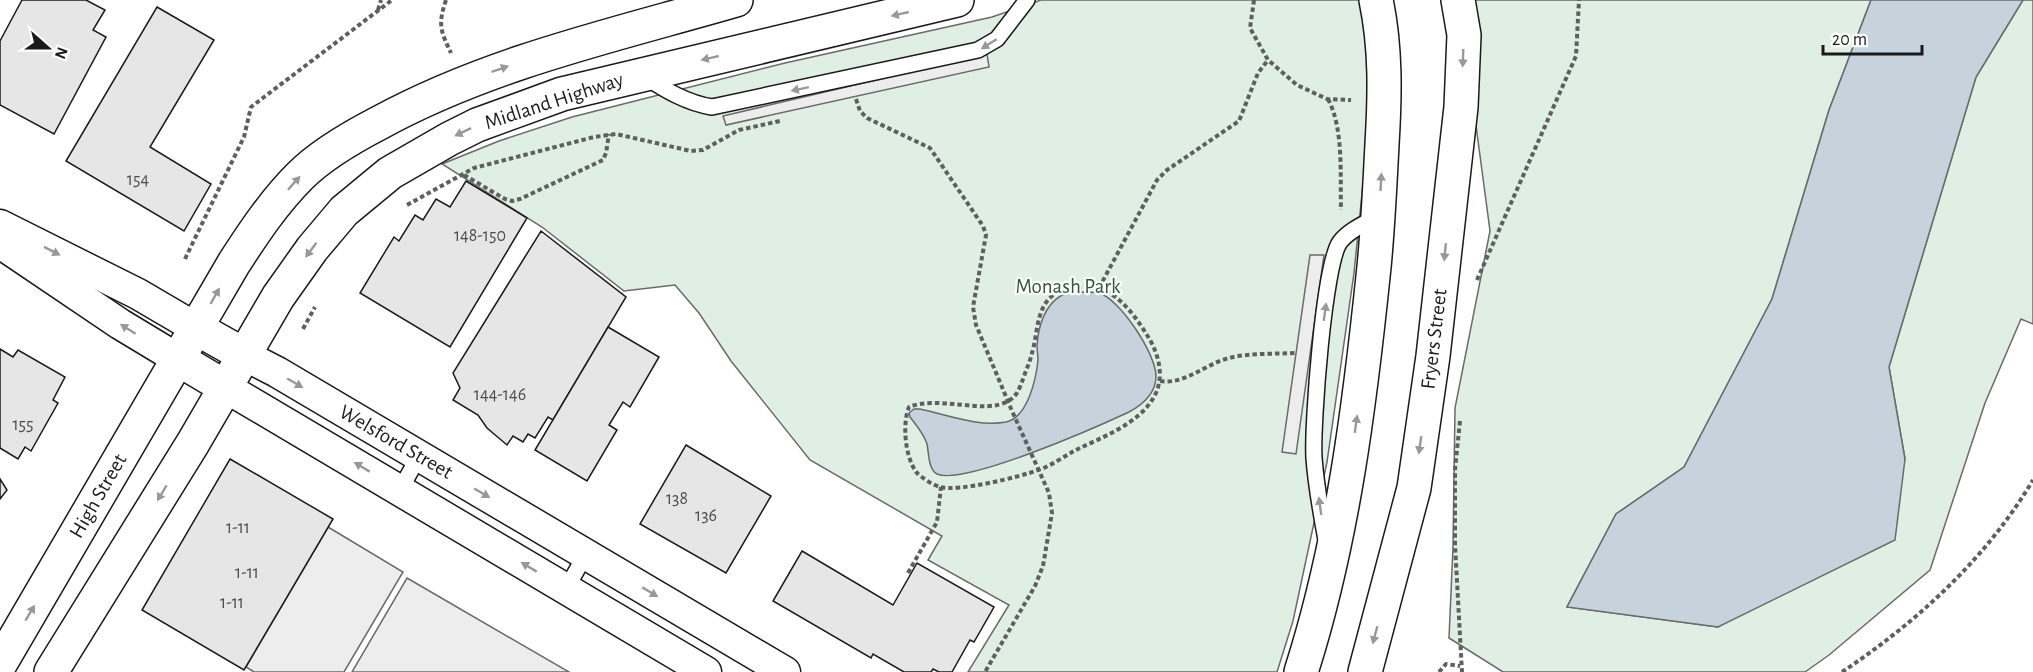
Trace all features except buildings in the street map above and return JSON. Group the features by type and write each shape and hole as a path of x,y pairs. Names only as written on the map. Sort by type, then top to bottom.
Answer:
{"main road":[{"path":"196,328 262,219 302,175 349,139 401,111 476,77 569,47 736,0"},
{"name":"Midland Highway","path":"244,355 278,297 312,249 344,211 390,173 449,139 509,112 562,94 957,0"},
{"path":"1301,672 1330,564 1351,457 1362,383 1379,215 1385,73 1383,33 1376,0"},
{"name":"Fryers Street","path":"1365,672 1414,488 1433,356 1461,107 1464,35 1458,0"},
{"name":"Welsford Street","path":"196,328 244,355"},
{"name":"High Street","path":"0,664 196,328"},
{"path":"51,672 100,595 244,355"},
{"name":"Welsford Street","path":"178,359 225,387"}],"street":[{"name":"Welsford Street","path":"0,225 138,294 196,328"},
{"name":"Welsford Street","path":"0,243 120,324 178,359"},
{"name":"Welsford Street","path":"244,355 277,372 785,672"},
{"name":"Welsford Street","path":"225,387 566,589 694,669"}],"lane":[{"path":"641,74 660,87 695,105 712,107 978,50 997,39 1028,0"},
{"path":"1330,564 1314,457 1319,352 1333,256 1342,240 1379,215"},
{"path":"400,490 419,456"},
{"path":"566,589 586,554"}],"path":[{"path":"378,10 381,0"},
{"path":"184,259 244,137 251,107 392,0"},
{"path":"446,0 440,20 440,30 452,55"},
{"path":"1254,0 1250,28 1268,60 1297,85 1327,99 1335,112 1338,133 1342,240"},
{"path":"1474,286 1576,56 1579,0"},
{"path":"1099,288 1157,180 1239,121 1258,73 1268,60"},
{"path":"853,78 856,102 860,111 882,127 930,148 983,226 986,235 973,307 976,325 1049,493 1052,513 1043,566 1019,614 985,672"},
{"path":"403,207 464,176 474,168 609,134 691,151 703,150 739,130 782,120"},
{"path":"464,176 505,199 512,201 520,199 603,160 609,134"},
{"path":"1099,288 1120,301 1137,320 1150,339 1158,358 1160,381 1156,394 1146,409 1130,422 1039,470 979,484 941,487 917,473 910,459 904,428 909,407 930,402 996,405 1008,401 1019,391 1033,351 1035,327 1043,307 1065,290 1099,288"},
{"path":"303,329 320,299"},
{"path":"1160,381 1177,382 1213,363 1231,357 1319,352"},
{"path":"1461,412 1455,469 1455,534 1462,672"},
{"path":"1842,672 1872,652 1967,568 1994,535 2033,480"},
{"path":"908,573 937,522 941,487"},
{"path":"1439,672 1446,664 1460,666"}],"green space":[{"name":"Monash Park","path":"1041,0 1360,0 1368,50 1370,115 1354,273 1327,462 1293,621 1277,672 968,672 1009,605 928,560 942,536 810,460 731,361 699,313 675,285 624,291 542,227 442,164 499,141 572,117 785,63 992,17"},
{"path":"1463,0 1871,0 1829,110 1772,299 1684,467 1616,514 1567,607 1718,627 1905,459 1889,367 1976,77 2023,0 2033,0 2033,324 2021,319 1985,403 1930,570 1829,655 1805,672 1503,672 1449,638 1455,408 1490,231"}],"shaded area":[{"path":"1871,0 2023,0 1976,77 1889,367 1905,459 1895,540 1718,627 1567,607 1616,514 1684,467 1772,299 1829,110"},
{"path":"987,54 989,67 726,125 723,116"},
{"path":"1310,255 1324,255 1296,454 1282,452"},
{"path":"1080,292 1099,293 1107,297 1117,305 1144,342 1156,376 1154,388 1147,398 1129,412 1032,453 974,471 952,475 934,472 930,465 926,440 909,413 914,409 920,409 985,423 1006,422 1014,419 1025,405 1033,387 1038,360 1039,332 1046,311 1062,295"},
{"path":"328,527 403,572 344,672 254,672 246,667"},
{"path":"407,578 569,672 352,672"}]}
